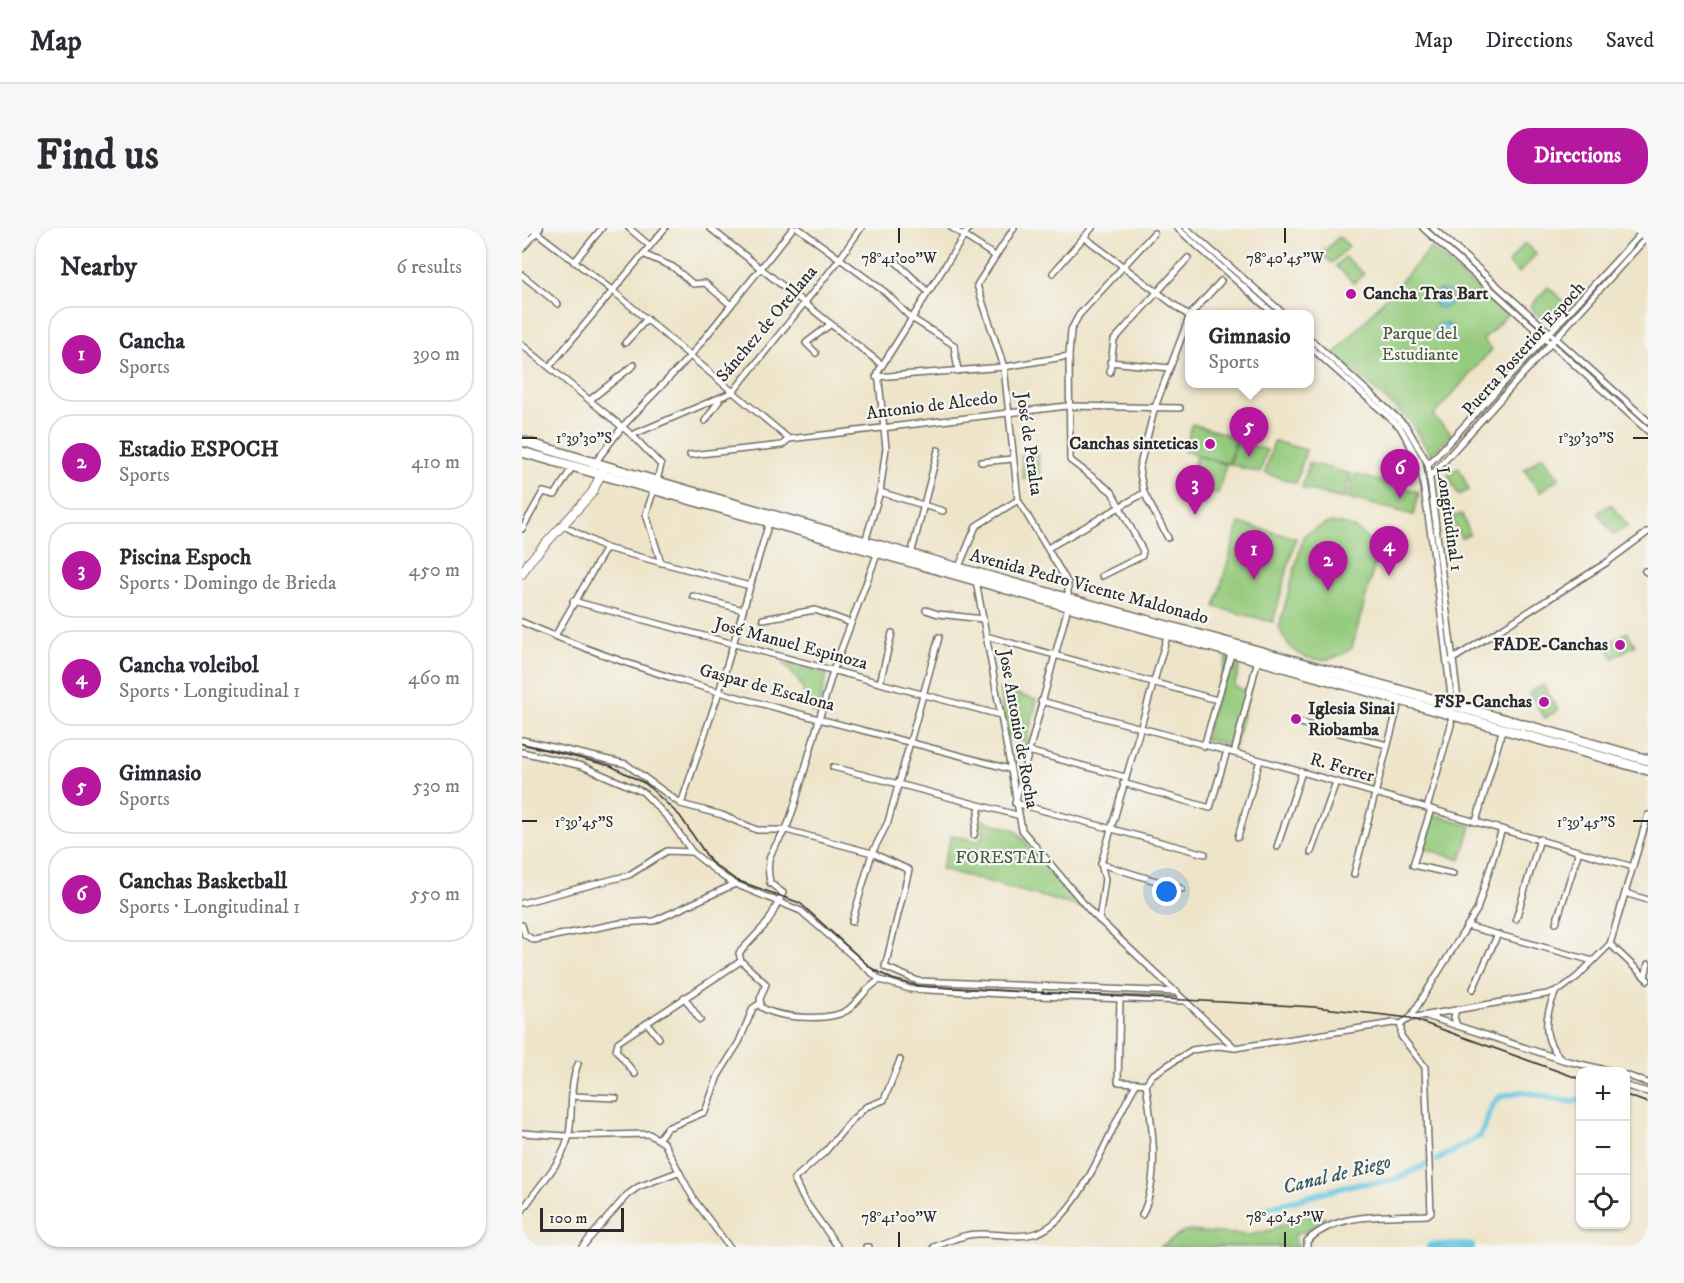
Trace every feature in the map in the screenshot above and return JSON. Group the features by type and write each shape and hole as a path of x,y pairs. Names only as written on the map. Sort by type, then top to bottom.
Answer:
{"main road":[{"name":"Avenida Pedro Vicente Maldonado","path":"522,441 592,467 911,555 1258,659 1400,699 1456,710 1503,727 1648,766"},
{"name":"Avenida Pedro Vicente Maldonado","path":"522,452 573,466 592,467"},
{"name":"Avenida Pedro Vicente Maldonado","path":"655,485 769,522 976,581 1069,603 1456,710 1648,766"}],"street":[{"path":"574,262 602,228"},
{"path":"629,228 650,246"},
{"path":"550,366 665,228"},
{"path":"710,228 881,364"},
{"path":"592,467 623,426 691,355 761,267 796,228 885,292 910,317 954,345 958,372"},
{"name":"Sánchez de Orellana","path":"632,435 685,411 720,400 733,392 839,260 861,228"},
{"path":"952,228 995,256"},
{"path":"865,542 880,492 886,448 876,377 881,364 910,317 969,228"},
{"name":"José de Peralta","path":"1014,228 977,285 1004,367 1018,500 1068,583 1069,603"},
{"path":"1053,273 1092,228"},
{"path":"1177,228 1268,310"},
{"path":"1186,228 1278,310"},
{"path":"1433,228 1648,421"},
{"path":"522,249 536,229 691,355 789,439"},
{"path":"1425,229 1648,431"},
{"name":"Puerta Posterior Espoch","path":"1424,484 1646,229"},
{"path":"1102,576 1143,553 1107,486 1070,460 1067,406 1069,356 1074,322 1154,233"},
{"name":"Puerta Posterior Espoch","path":"1553,334 1648,236"},
{"path":"1084,237 1185,312"},
{"path":"643,254 673,267 693,285 705,284 731,305"},
{"path":"1110,372 1114,340 1188,258"},
{"path":"896,262 927,291"},
{"path":"522,275 558,304"},
{"path":"1195,310 1221,281"},
{"path":"625,343 647,319"},
{"path":"816,353 806,343 831,324"},
{"path":"1168,538 1144,493 1139,469 1155,407 1185,329"},
{"name":"Puerta Posterior Espoch","path":"1423,471 1547,341"},
{"name":"Longitudinal 1","path":"1314,343 1406,426 1428,465 1453,660 1456,710"},
{"path":"522,345 623,426 661,465 646,514 661,563"},
{"name":"Longitudinal 1","path":"1314,350 1400,427 1423,471 1446,663 1456,710"},
{"path":"876,377 1004,367 1069,356"},
{"path":"1110,362 1170,368"},
{"path":"591,399 634,365"},
{"path":"1599,388 1605,382"},
{"path":"705,422 720,400"},
{"name":"Antonio de Alcedo","path":"690,455 782,445 789,439 1067,406 1180,408"},
{"path":"911,555 938,450"},
{"path":"981,462 1013,459"},
{"path":"522,529 543,492 555,495 573,466"},
{"path":"522,574 529,562 592,493 603,470"},
{"path":"880,492 944,511"},
{"path":"1048,548 1144,493"},
{"path":"958,569 976,526 1018,500"},
{"path":"681,804 734,644 769,522"},
{"path":"564,526 606,548 750,586"},
{"path":"1446,663 1606,563 1648,532"},
{"path":"555,636 573,601 606,548"},
{"path":"659,1138 668,1128 705,1112 718,1076 739,1042 753,1008 759,1004 766,984 741,961 741,948 768,922 783,893 770,883 767,861 771,849 786,830 833,671 878,552"},
{"name":"Jose Antonio de Rocha","path":"976,581 1017,815 1022,830 1099,920 1235,1048"},
{"path":"693,596 743,610"},
{"name":"José Manuel Espinoza","path":"573,601 1000,715"},
{"path":"1069,603 1015,803 1205,854"},
{"path":"763,619 815,610 851,623"},
{"path":"926,610 938,614 983,619"},
{"name":"Gaspar de Escalona","path":"522,622 603,655 719,692 1010,769"},
{"path":"880,683 892,633"},
{"path":"1099,920 1105,879 1101,864 1168,633"},
{"path":"986,636 1217,700"},
{"path":"852,922 873,853 888,822 939,638"},
{"path":"1204,746 1232,651"},
{"path":"1028,751 1210,808 1230,752 1258,659"},
{"path":"1354,873 1400,699"},
{"name":"R. Ferrer","path":"1041,701 1260,760 1633,867"},
{"path":"1453,874 1413,865 1456,710"},
{"path":"1293,721 1387,745"},
{"path":"1476,822 1503,727"},
{"path":"522,740 626,764 681,804 722,815 756,830 786,830 873,853 909,870 885,967 918,981 1177,992"},
{"path":"522,752 582,766 643,792 669,819 692,852 735,884 801,910 880,980 910,989 1120,1000 1186,1001"},
{"path":"1238,837 1260,760"},
{"path":"833,767 898,786 1017,815"},
{"path":"1276,847 1302,772"},
{"path":"1311,852 1336,782"},
{"path":"974,835 980,806"},
{"path":"1410,1018 1556,991 1593,961 1610,944 1633,867 1645,838 1648,815"},
{"path":"1142,1215 1148,1203 1152,1177 1152,1124 1146,1084 1152,1075 1192,1050 1218,1046 1235,1048 1392,1023 1401,1024 1410,1018 1478,910 1503,829"},
{"path":"1516,919 1540,839"},
{"path":"522,903 629,875 667,851 692,852"},
{"path":"1556,923 1579,851"},
{"path":"1101,864 1182,888"},
{"path":"522,925 525,935 534,939 621,923 654,921 735,884"},
{"path":"1625,893 1648,900"},
{"path":"1467,926 1593,961"},
{"path":"1473,989 1497,936"},
{"path":"1610,944 1646,978"},
{"path":"635,1074 615,1048 618,1042 741,961"},
{"path":"1646,978 1648,964"},
{"path":"759,1004 768,1012 792,1016 819,1017 839,1014 858,1000 867,988 880,980"},
{"path":"1038,996 1040,987"},
{"path":"1121,991 1118,1082 1146,1084"},
{"path":"1556,991 1546,1018 1546,1031 1554,1052 1563,1060"},
{"path":"684,997 700,1020"},
{"path":"1456,1010 1454,1017 1457,1026"},
{"path":"1425,1016 1563,1060 1596,1067"},
{"path":"646,1023 659,1038"},
{"path":"1307,1247 1307,1241 1312,1236 1345,1219 1427,1215 1431,1212 1425,1067 1401,1036 1401,1024"},
{"path":"838,1247 803,1198 794,1179 825,1152 850,1121 866,1107 884,1100 900,1060"},
{"path":"522,1210 554,1165 569,1136 574,1074 578,1064"},
{"path":"1630,1076 1648,1083"},
{"path":"934,1247 975,1234 1005,1237 1038,1232 1055,1221 1062,1215 1090,1174 1137,1083"},
{"path":"1630,1087 1648,1092"},
{"path":"572,1096 616,1098"},
{"path":"522,1133 569,1136 649,1134 659,1138 693,1198 729,1247"},
{"path":"582,1247 627,1195 638,1187 678,1172"}],"green space":[{"path":"1339,237 1349,246 1332,263 1321,254"},
{"path":"1525,243 1536,254 1519,273 1508,263"},
{"name":"Parque del Estudiante","path":"1431,248 1507,315 1483,340 1492,349 1433,416 1452,434 1431,455 1409,420 1335,354"},
{"path":"1345,257 1364,274 1354,283 1336,266"},
{"path":"1548,287 1566,303 1552,319 1547,314 1542,319 1530,307"},
{"name":"Canchas sinteticas","path":"1192,424 1236,437 1228,464 1184,451"},
{"path":"1237,441 1267,450 1260,473 1230,464"},
{"path":"1274,441 1306,450 1296,483 1265,473"},
{"path":"1038,454 1040,478 1023,479 1021,456"},
{"path":"1196,456 1226,464 1218,494 1188,486"},
{"path":"1543,456 1559,478 1540,492 1524,470"},
{"path":"1309,463 1351,474 1344,499 1302,488"},
{"path":"1459,468 1469,490 1458,495 1448,474"},
{"path":"1355,474 1419,492 1414,515 1348,498"},
{"path":"1611,504 1628,526 1614,535 1598,513"},
{"path":"1462,514 1470,534 1461,538 1451,518"},
{"path":"1239,523 1296,538 1273,622 1215,607"},
{"path":"1327,523 1345,524 1358,530 1369,541 1377,556 1352,648 1330,659 1319,660 1300,654 1291,647 1279,627 1304,535"},
{"name":"FADE-Canchas","path":"1627,632 1635,645 1613,658 1606,645"},
{"path":"1227,658 1241,662 1234,687 1249,691 1235,746 1204,739"},
{"path":"783,662 827,674 817,714 811,712 800,683"},
{"name":"FSP-Canchas","path":"1543,685 1558,710 1545,718 1529,693"},
{"path":"999,689 1037,700 1026,743 1006,736"},
{"path":"1433,814 1471,826 1461,860 1423,848"},
{"name":"FORESTAL","path":"982,820 1015,830 1083,908 941,869 952,835 976,841 982,838 983,830 980,826"},
{"path":"1300,1216 1335,1219 1293,1236 1298,1247 1160,1247 1185,1231 1250,1235 1271,1230"}],"water":[{"path":"1438,290 1446,290 1451,295 1449,306 1438,308 1433,303 1433,295"},
{"path":"1443,323 1449,326 1452,332 1449,338 1443,341 1437,338 1434,332 1437,326"}],"waterway":[{"name":"Canal de Riego","path":"1437,1160 1480,1136 1493,1104 1501,1096 1523,1092 1576,1101"},
{"name":"Canal de Riego","path":"1253,1214 1351,1185 1392,1181 1427,1164"},
{"path":"1431,1247 1470,1247"}],"railway":[{"path":"522,744 611,766 646,784 680,816 711,862 736,880 800,903 871,968 892,979 918,986 1315,1007 1410,1018 1576,1078"},
{"path":"1630,1096 1648,1103"}],"place":[{"name":"Cancha Tras Bart","path":"1351,294"},
{"name":"Canchas sinteticas","path":"1210,444"},
{"name":"Gimnasio","path":"1249,457"},
{"name":"Canchas Basketball","path":"1400,499"},
{"name":"Piscina Espoch","path":"1195,515"},
{"name":"Cancha voleibol","path":"1389,576"},
{"name":"Cancha","path":"1254,580"},
{"name":"Estadio ESPOCH","path":"1328,591"},
{"name":"FADE-Canchas","path":"1620,645"},
{"name":"FSP-Canchas","path":"1544,702"},
{"name":"Iglesia Sinai Riobamba","path":"1296,719"}]}
